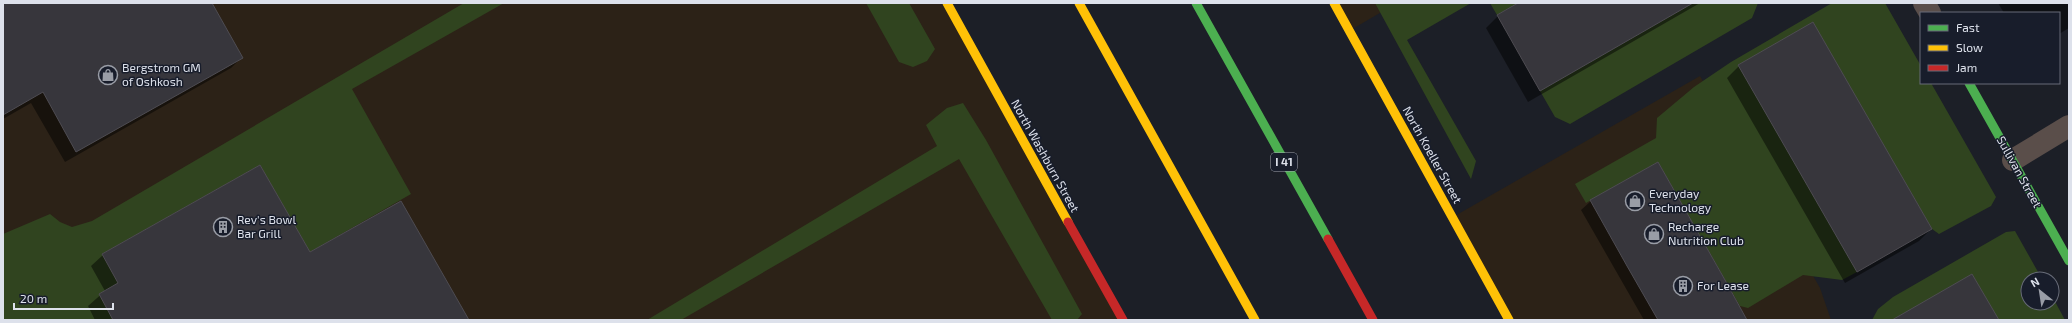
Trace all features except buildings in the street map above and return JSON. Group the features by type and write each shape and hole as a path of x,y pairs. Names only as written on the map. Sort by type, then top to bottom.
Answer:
{"main road":[{"name":"North Washburn Street","path":"947,3 1123,320"},
{"path":"1079,3 1255,320"},
{"name":"I 41","path":"1196,3 1373,320"},
{"name":"North Koeller Street","path":"1334,3 1508,320"},
{"name":"Sullivan Street","path":"1970,84 2069,261"}],"street":[{"path":"1924,3 1929,12"},
{"path":"2013,160 2069,126"}],"shaded area":[{"path":"3,3 947,3 1123,320 3,320"},
{"path":"1334,3 1397,3 1349,31"},
{"path":"1700,76 1820,288 1831,320 1509,320 1453,217"}],"green space":[{"path":"464,3 504,3 352,89 411,194 310,252 260,165 102,254 118,283 99,294 113,320 3,320 3,234 50,214 60,222 72,227 92,221"},
{"path":"866,3 909,3 935,49 927,61 913,67 899,62"},
{"path":"1375,3 1471,3 1407,40 1476,161 1471,179"},
{"path":"1490,3 1518,3 1497,15"},
{"path":"1693,3 1758,3 1752,18 1570,124 1555,117 1540,91"},
{"path":"1832,3 1885,3 1920,64 1920,84 1932,84 1996,197 1991,206 1939,234 1932,229 1812,22 1857,272 1842,280 1803,275 1748,308 1740,306 1658,162 1586,203 1575,184 1656,138 1657,118 1694,87 1731,62"},
{"path":"963,103 986,140 1082,314 1077,320 1052,320 959,159 681,320 647,320 937,146 926,125 947,108"},
{"path":"2015,231 2038,271 2020,271 2020,311 2060,311 2065,320 1872,320 1878,309 1893,297 2006,232"}],"traffic: fast":[{"path":"1196,3 1328,239"},
{"path":"1970,84 2069,261"}],"traffic: slow":[{"path":"947,3 1068,222"},
{"path":"1079,3 1255,320"},
{"path":"1334,3 1509,320"}],"traffic: jam":[{"path":"1068,222 1123,320"},
{"path":"1328,239 1373,320"}],"place":[{"name":"Bergstrom GM of Oshkosh","path":"108,75"},
{"name":"Everyday Technology","path":"1635,201"},
{"name":"Rev's Bowl Bar Grill","path":"223,227"},
{"name":"Recharge Nutrition Club","path":"1654,234"},
{"name":"For Lease","path":"1683,286"}]}
